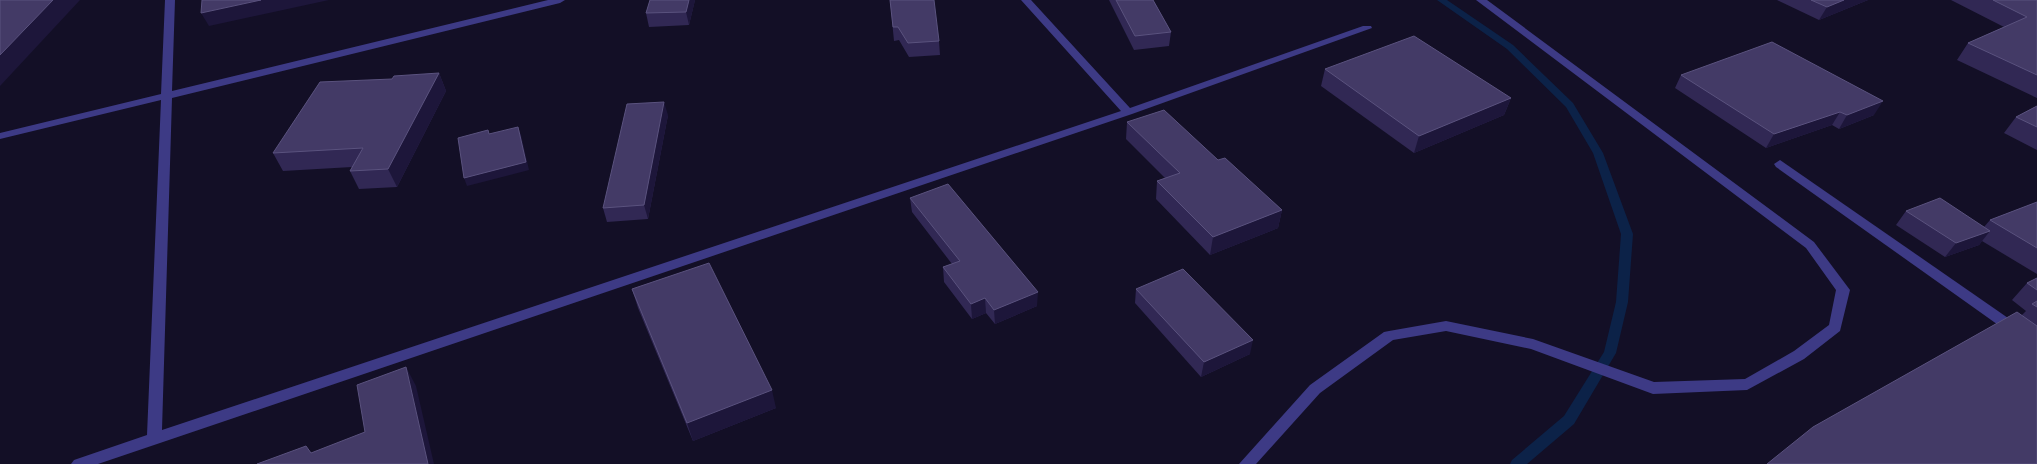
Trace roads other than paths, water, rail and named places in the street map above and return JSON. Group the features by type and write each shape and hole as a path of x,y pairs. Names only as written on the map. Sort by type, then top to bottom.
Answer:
{"street":[{"path":"154,438 170,0"},
{"path":"0,136 382,45 560,0"},
{"path":"1026,0 1128,112"},
{"path":"1247,464 1315,389 1389,336 1446,326 1533,344 1653,388 1747,384 1799,355 1834,326 1842,290 1810,246 1481,0"},
{"path":"79,464 1128,112 1367,28"},
{"path":"1780,164 2037,345"}],"waterway":[{"path":"1441,0 1510,47 1570,105 1598,153 1627,234 1622,302 1610,353 1569,420 1517,464"}]}
